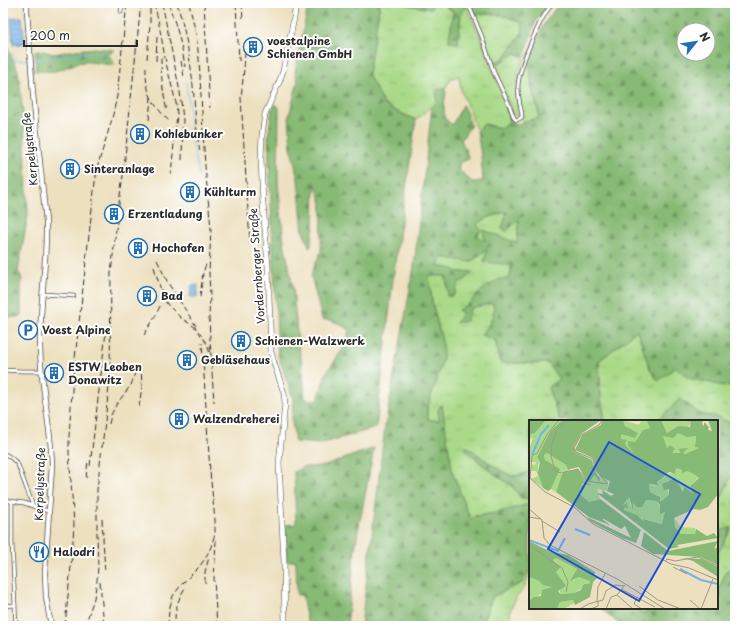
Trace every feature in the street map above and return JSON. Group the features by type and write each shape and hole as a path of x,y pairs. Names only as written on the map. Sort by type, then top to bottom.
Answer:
{"main road":[{"name":"Kerpelystraße","path":"27,3 33,94 46,222 40,344 52,455 45,573 46,597 52,626"},
{"name":"Vordernberger Straße","path":"285,626 279,463 285,404 284,392 271,352 268,267 261,159 265,114 283,71 296,3"}],"street":[{"path":"121,12 122,3"},
{"path":"468,3 482,37 494,73 516,120 522,117 518,96 520,71 539,26 553,3"},
{"path":"43,294 74,296"},
{"path":"3,370 42,371"},
{"path":"3,453 15,460 18,465 33,506"},
{"path":"3,500 24,503 48,511"},
{"path":"12,501 12,544 16,626"},
{"path":"3,606 16,604"}],"green space":[{"path":"307,3 380,3 368,74 385,106 416,120 394,271 376,428 319,444 295,442 292,421 293,399 278,355 268,138 272,109 276,104 279,108 278,183 284,242 293,287 305,400 318,400 326,373 346,345 349,329 331,320 322,320 311,275 321,251 322,203 315,183 314,226 310,248 303,232 298,179 291,148 289,116 298,81 295,72 308,6"},
{"path":"380,3 402,3 423,8 431,8 432,3 445,3 445,7 453,11 449,41 458,43 461,13 467,7 501,92 505,98 503,99 509,124 500,128 484,124 477,131 461,90 459,76 451,78 445,89 441,89 437,102 416,120 385,106 367,74"},
{"path":"402,3 432,3 432,8 423,8"},
{"path":"445,3 466,3 467,7 461,13 458,44 449,41 453,11 445,6"},
{"path":"470,3 550,3 536,21 524,57 516,53 496,65 495,61 503,59 520,37 523,28 521,22 505,16 489,13 475,15"},
{"path":"560,3 735,3 735,386 733,388 688,378 676,367 658,381 650,369 637,330 599,361 601,398 605,420 560,420 548,387 559,379 548,363 501,363 495,340 481,335 489,325 495,309 492,303 471,308 466,321 456,323 463,313 458,310 467,305 482,290 499,279 509,279 511,265 484,262 487,249 471,262 442,257 437,266 454,269 457,272 472,272 465,280 459,282 454,295 448,297 446,276 429,276 432,302 442,341 443,359 427,409 428,419 439,421 438,410 442,404 452,470 471,520 475,516 496,513 529,504 529,571 522,583 493,596 482,626 361,626 385,427 414,266 432,106 437,102 436,90 445,89 444,117 452,125 463,105 471,125 461,140 469,159 459,163 459,170 472,182 483,181 477,131 484,124 500,128 509,124 503,99 505,98 513,121 517,124 539,118 532,88 529,57 535,40","holes":["507,212 502,228 506,232 519,219 517,243 483,230 485,241 477,236 481,230 477,225 491,216"]},
{"path":"489,13 505,16 521,22 523,28 520,37 503,59 495,61 496,65 516,53 524,57 517,84 520,115 517,117 515,116 499,82 474,16"},
{"path":"3,39 18,70 24,123 28,215 18,271 22,278 21,317 4,317 4,342"},
{"path":"96,48 114,50 109,55 115,65 83,62 55,71 36,71 35,51 40,50 54,54"},
{"path":"528,53 530,53 528,62 532,89 539,118 522,122 519,83"},
{"path":"507,211 519,218 517,244 484,230 485,242 477,236 481,230 477,225 480,222"},
{"path":"487,249 511,265 511,273 509,279 482,290 467,305 459,310 463,313 471,308 492,303 495,309 489,325 482,335 495,340 501,363 548,363 559,379 548,387 560,420 529,420 529,471 519,476 505,473 466,446 463,447 483,465 513,487 521,498 524,490 529,488 529,504 496,513 475,516 471,521 452,470 449,452 439,421 428,419 427,409 443,359 442,341 432,302 429,275 446,276 448,296 454,295 459,282 471,272 457,272 454,269 436,266 442,257 471,262"},
{"path":"637,330 650,369 676,367 733,388 735,386 735,425 719,418 700,414 680,399 658,420 605,420 601,398 599,361"},
{"path":"680,399 700,414 719,418 735,425 735,468 718,505 718,420 658,420"},
{"path":"466,446 505,473 518,476 529,471 529,488 525,490 529,499 521,498 513,487 483,465 463,447"},
{"path":"374,448 355,547 347,626 308,626 302,595 297,595 296,561 287,561 284,525 296,524 294,472 303,467 324,466"},
{"path":"735,468 735,564 726,572 718,592 718,553 732,528 718,532 718,505"},
{"path":"732,527 718,553 718,532"},
{"path":"735,564 735,626 622,626 602,609 638,609 644,614 647,611 653,614 657,609 718,609 718,592 726,572"},
{"path":"529,571 529,576 524,588 516,598 510,611 510,626 482,626 493,596 521,583"},
{"path":"657,609 653,614 644,614 638,610"}],"water":[{"path":"22,17 25,43 13,45 11,18"},
{"path":"192,285 198,285 197,297 190,297"}],"waterway":[{"path":"3,18 5,42 17,60 28,60"},
{"path":"32,60 84,53 108,55"},
{"path":"9,63 16,60"},
{"path":"186,82 191,139 200,179"}],"railway":[{"path":"65,626 74,524 69,453 73,376 95,182 98,165 112,119 117,96 127,3"},
{"path":"85,626 94,598 97,581 97,490 110,378 111,273 123,176 141,3"},
{"path":"147,59 150,3"},
{"path":"154,3 176,103 177,114 171,174"},
{"path":"162,3 180,92 183,120 182,160"},
{"path":"168,3 174,19 185,67"},
{"path":"177,3 189,57 200,152"},
{"path":"189,3 196,34 199,59 205,166 211,229 209,272 211,360"},
{"path":"204,3 210,111"},
{"path":"236,3 239,61"},
{"path":"242,3 243,21"},
{"path":"156,61 157,36"},
{"path":"245,52 241,98 250,243"},
{"path":"161,58 162,85 167,111"},
{"path":"181,61 184,77"},
{"path":"146,67 148,90 158,109 169,121"},
{"path":"149,120 151,97"},
{"path":"157,260 168,283 196,326"},
{"path":"200,297 203,273 206,264"},
{"path":"154,267 163,297 167,304 180,317 196,328 207,344 211,357 214,402"},
{"path":"144,335 160,306"},
{"path":"90,466 106,332"},
{"path":"168,626 169,610 173,596 181,585 200,566 211,547 215,534 202,343"},
{"path":"139,407 142,386 141,367"},
{"path":"109,424 111,415 116,405 131,385 136,370"},
{"path":"86,478 88,460"},
{"path":"102,519 105,573"},
{"path":"216,540 214,580 217,626"},
{"path":"205,583 205,572 209,557"},
{"path":"100,582 104,626"},
{"path":"175,620 178,603 185,588"}],"place":[{"name":"voestalpine Schienen GmbH","path":"253,47"},
{"name":"Kohlebunker","path":"140,134"},
{"name":"Sinteranlage","path":"70,169"},
{"name":"Kühlturm","path":"190,192"},
{"name":"Erzentladung","path":"114,214"},
{"name":"Hochofen","path":"138,248"},
{"name":"Bad","path":"147,296"},
{"name":"Voest Alpine","path":"28,330"},
{"name":"Schienen-Walzwerk","path":"241,341"},
{"name":"Gebläsehaus","path":"187,360"},
{"name":"ESTW Leoben Donawitz","path":"54,373"},
{"name":"Walzendreherei","path":"179,419"},
{"name":"Halodri","path":"39,552"}]}
